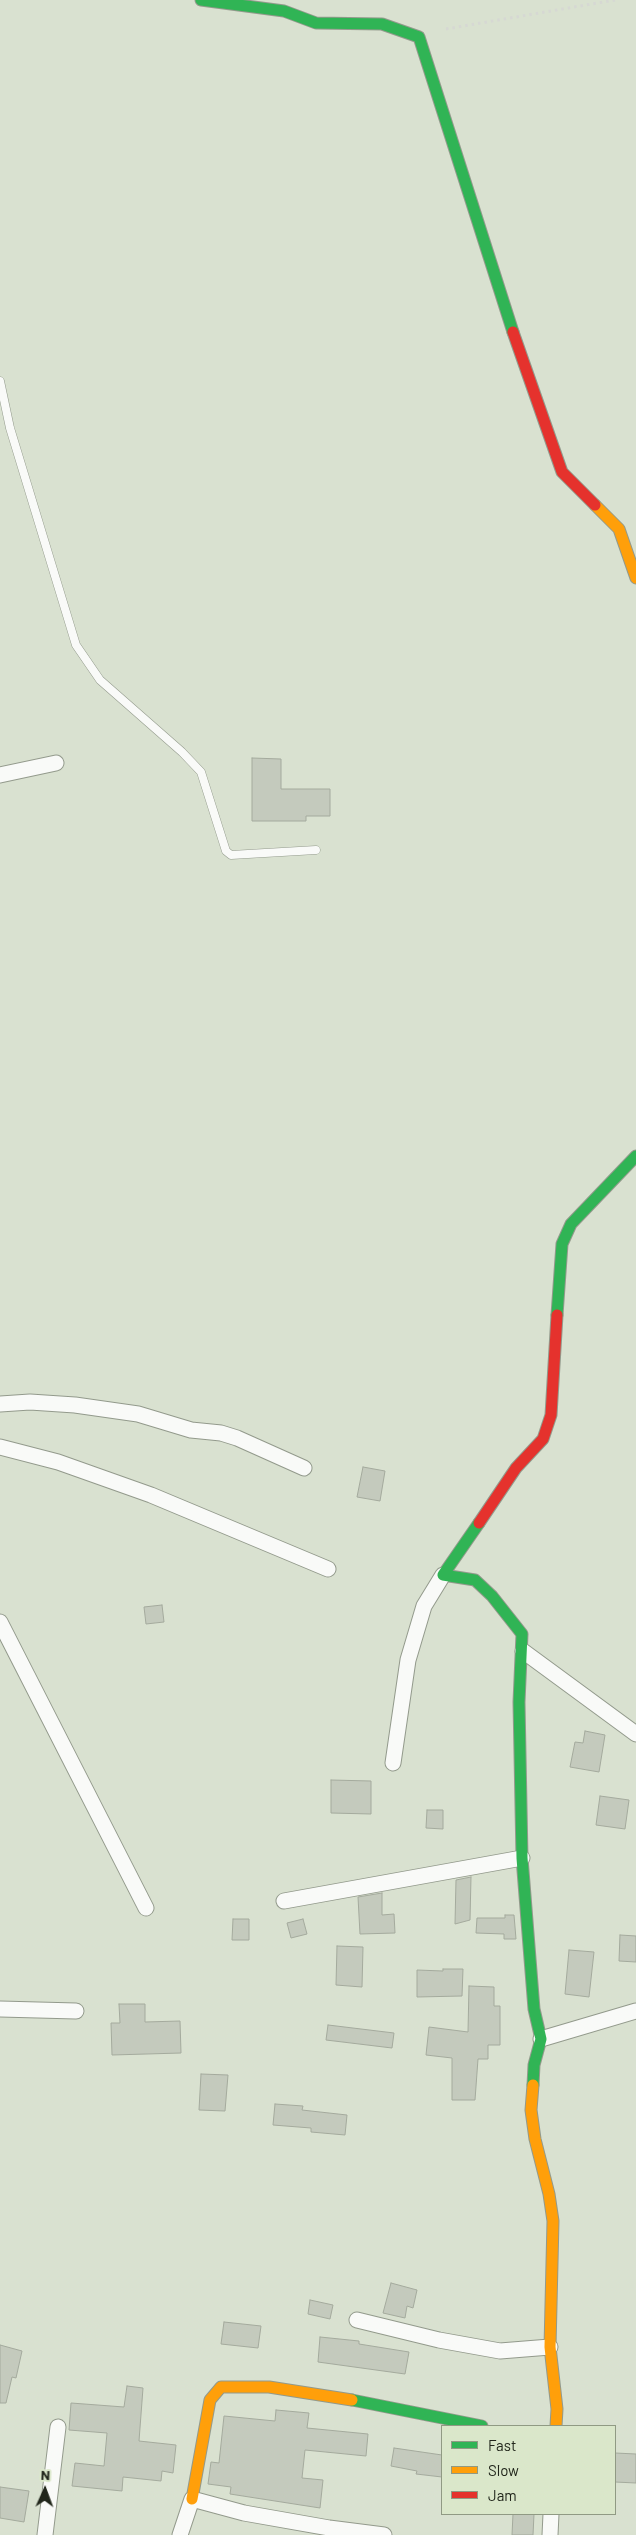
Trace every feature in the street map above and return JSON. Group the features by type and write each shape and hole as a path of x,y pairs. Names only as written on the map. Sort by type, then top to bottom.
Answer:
{"street":[{"path":"201,0 284,11 316,23 382,24 419,37 520,353 562,472 619,529 636,578"},
{"path":"0,775 56,764"},
{"path":"394,1763 408,1660 424,1606 443,1574 516,1468 543,1439 551,1415 562,1244 571,1224 636,1156"},
{"path":"0,1404 30,1402 75,1405 138,1414 191,1430 229,1436 304,1468"},
{"path":"0,1448 58,1462 151,1495 328,1569"},
{"path":"443,1574 475,1580 492,1596 522,1634 523,1650 519,1702 522,1858 534,2009 541,2039 534,2066 531,2110 534,2139 550,2194 553,2221 550,2347 557,2408 556,2425"},
{"path":"0,1622 146,1908"},
{"path":"523,1650 636,1734"},
{"path":"284,1901 522,1858"},
{"path":"0,2009 76,2011"},
{"path":"541,2039 636,2012"},
{"path":"357,2320 439,2340 500,2351 550,2347"},
{"path":"180,2535 192,2499 210,2400 221,2387 269,2387 348,2398 477,2425"},
{"path":"45,2535 58,2427"},
{"path":"192,2499 282,2520 384,2535"},
{"path":"550,2535 551,2515"}],"lane":[{"path":"0,381 12,436 76,644 95,673 100,680 182,752 201,772 226,851 231,856 316,850"}],"path":[{"path":"446,28 615,0"}],"building":[{"path":"252,758 281,759 281,789 330,789 330,816 306,816 306,821 252,821"},
{"path":"363,1467 385,1471 380,1501 357,1497"},
{"path":"162,1605 164,1622 146,1624 144,1607"},
{"path":"585,1731 605,1735 599,1772 570,1767 575,1742 583,1743"},
{"path":"331,1780 371,1781 371,1814 331,1813"},
{"path":"600,1796 629,1800 625,1829 596,1825"},
{"path":"427,1810 443,1810 443,1829 426,1828"},
{"path":"471,1877 470,1920 455,1924 456,1880"},
{"path":"382,1893 382,1915 394,1914 395,1933 360,1934 358,1897"},
{"path":"505,1915 514,1915 516,1939 504,1939 504,1934 476,1933 477,1918 505,1918"},
{"path":"233,1919 249,1919 249,1940 232,1940"},
{"path":"303,1919 307,1934 291,1938 287,1923"},
{"path":"620,1935 636,1936 636,1962 619,1961"},
{"path":"337,1946 363,1947 362,1987 336,1985"},
{"path":"569,1950 594,1952 589,1997 565,1994"},
{"path":"443,1969 463,1969 462,1996 417,1997 417,1970 443,1971"},
{"path":"469,1986 494,1987 494,2006 500,2006 500,2045 488,2045 488,2059 478,2059 475,2100 452,2100 452,2058 426,2055 429,2027 468,2032"},
{"path":"119,2004 145,2004 145,2022 180,2021 181,2053 112,2055 111,2023 120,2023"},
{"path":"328,2025 394,2033 392,2048 326,2040"},
{"path":"201,2074 228,2075 225,2111 199,2110"},
{"path":"275,2104 303,2106 302,2110 347,2115 345,2135 311,2132 311,2128 273,2125"},
{"path":"391,2283 417,2290 413,2308 407,2306 405,2318 383,2313"},
{"path":"310,2300 333,2305 330,2319 308,2314"},
{"path":"224,2322 261,2326 258,2348 221,2344"},
{"path":"320,2337 359,2341 359,2344 409,2352 405,2374 318,2362"},
{"path":"0,2345 22,2351 16,2378 12,2377 6,2403 0,2403"},
{"path":"127,2386 143,2388 139,2441 176,2445 173,2473 162,2471 161,2481 123,2477 122,2491 72,2486 75,2463 104,2466 107,2433 69,2430 71,2403 124,2407"},
{"path":"276,2410 309,2413 307,2428 368,2434 366,2456 305,2450 302,2478 323,2480 320,2508 230,2494 231,2487 208,2484 211,2462 219,2463 224,2416 275,2421"},
{"path":"394,2448 441,2455 441,2477 416,2474 417,2471 391,2466"},
{"path":"616,2453 636,2454 636,2483 616,2482"},
{"path":"0,2487 29,2491 24,2522 0,2518"},
{"path":"513,2515 534,2515 533,2535 512,2535"}],"traffic: fast":[{"path":"201,0 284,11 316,23 382,24 419,37 513,332"},
{"path":"557,1315 562,1244 571,1224 636,1156"},
{"path":"479,1523 443,1575 475,1580 492,1596 522,1634 519,1702 522,1858 534,2009 541,2039 534,2065 533,2085"},
{"path":"352,2400 477,2425"}],"traffic: slow":[{"path":"595,505 619,529 636,578"},
{"path":"533,2085 531,2110 535,2139 549,2194 553,2221 550,2347 557,2409 556,2425"},
{"path":"192,2499 210,2400 221,2387 269,2387 352,2400"}],"traffic: jam":[{"path":"513,332 562,472 595,505"},
{"path":"479,1523 516,1468 543,1439 551,1415 557,1315"}]}
